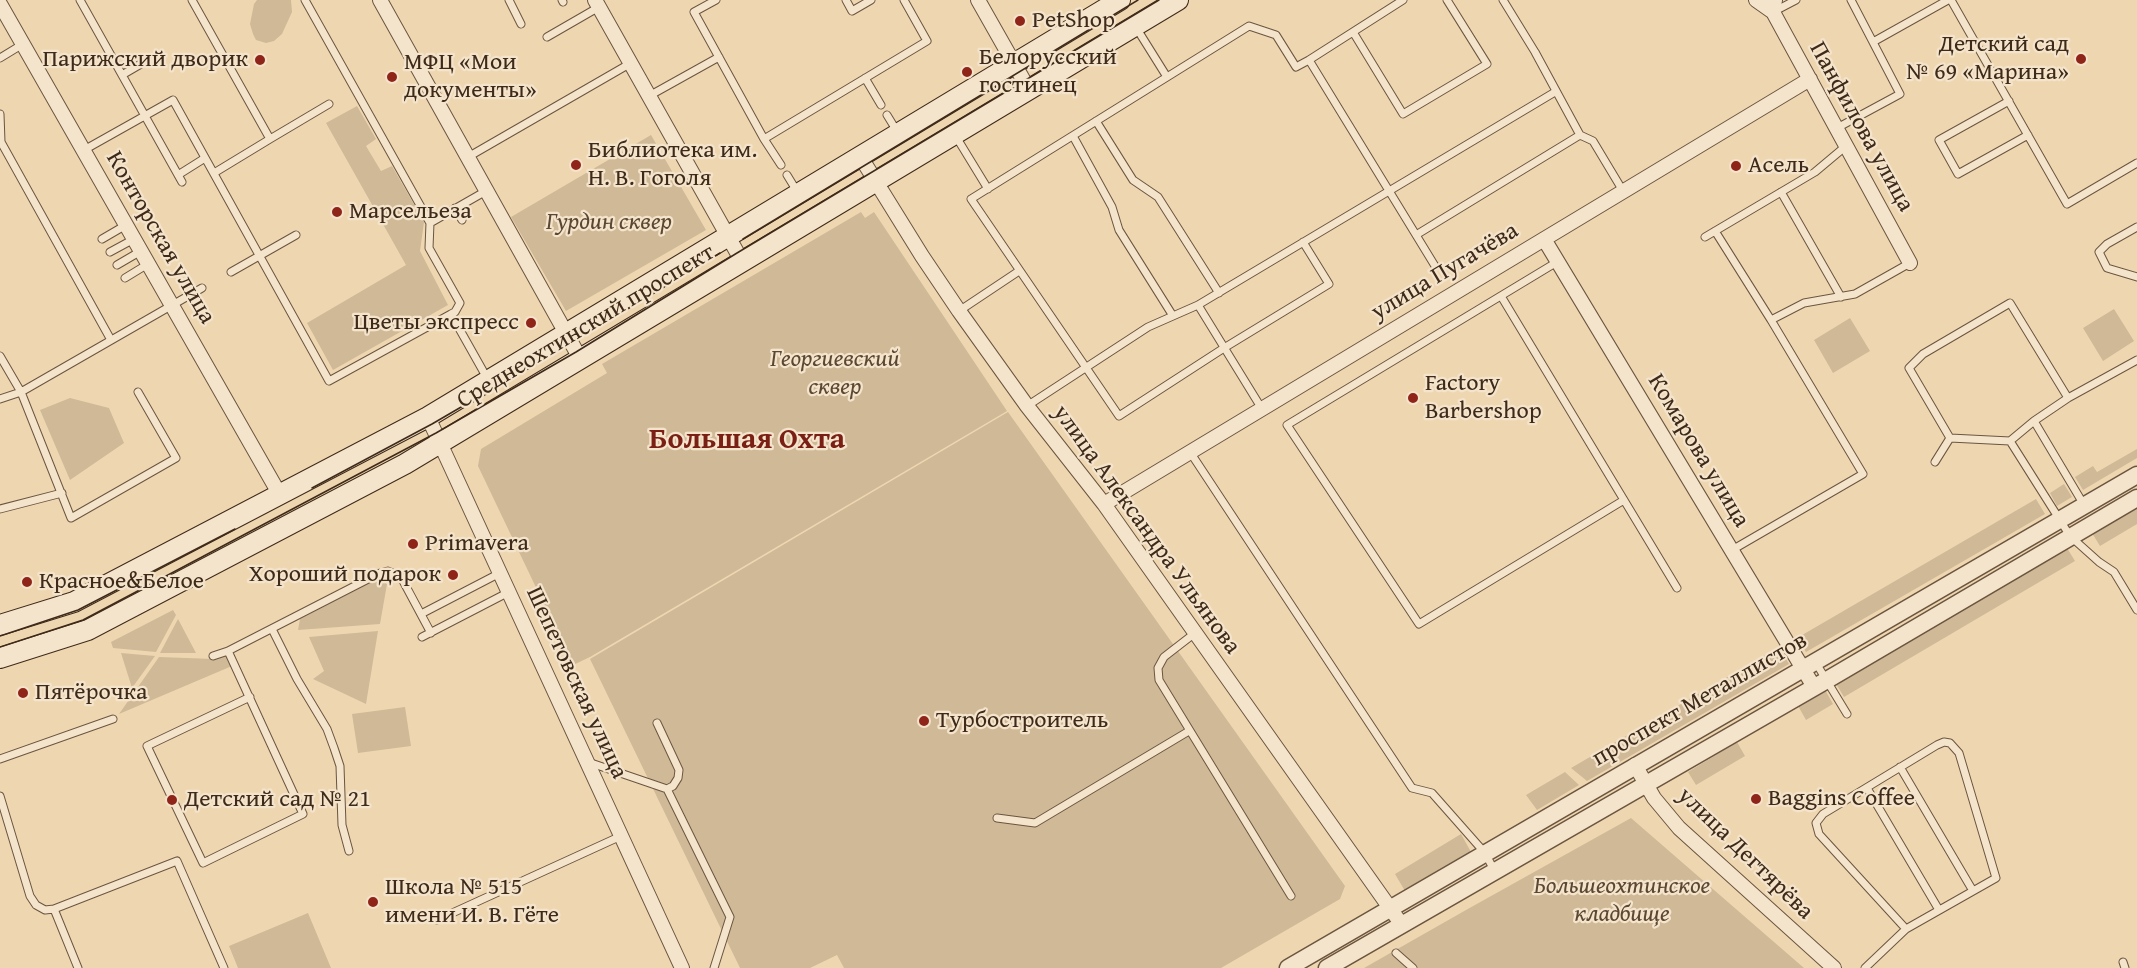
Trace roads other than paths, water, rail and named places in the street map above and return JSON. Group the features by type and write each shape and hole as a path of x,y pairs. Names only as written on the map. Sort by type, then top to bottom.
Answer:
{"main road":[{"name":"Среднеохтинский проспект","path":"0,625 74,602 428,417 1120,0"},
{"name":"Среднеохтинский проспект","path":"0,658 88,630 405,464 1179,0"}],"street":[{"path":"380,0 581,360"},
{"path":"978,0 1029,90"},
{"name":"Панфилова улица","path":"1756,0 1774,6 1810,79 1910,263"},
{"path":"597,3 743,263"},
{"name":"Конторская улица","path":"0,4 280,495"},
{"name":"улица Пугачёва","path":"1104,504 1810,79"},
{"name":"улица Александра Ульянова","path":"861,156 922,256 959,310 1027,406 1104,504 1402,925"},
{"name":"Комарова улица","path":"1544,239 1732,550 1821,683"},
{"name":"Шепетовская улица","path":"428,417 682,968"},
{"name":"проспект Металлистов","path":"1288,968 2137,475"},
{"name":"проспект Металлистов","path":"1327,968 2137,498"},
{"name":"улица Дегтярёва","path":"1635,765 1654,798 1679,828 1833,968"}],"lane":[{"path":"80,0 182,182"},
{"path":"192,0 270,139"},
{"path":"84,150 172,100 329,381 455,312 460,303 429,248 429,222 305,0"},
{"path":"509,0 521,24"},
{"path":"698,0 702,8"},
{"path":"716,0 694,12 764,139 781,165"},
{"path":"846,0 852,11 871,0"},
{"path":"764,139 927,41 904,0"},
{"path":"1303,242 1329,284 1119,416 971,200 1249,26 1276,35 1296,67 1403,0"},
{"path":"1353,32 1403,114 1487,64 1447,0"},
{"path":"1503,0 1535,52 1580,135 1593,141 1623,191"},
{"path":"1774,6 1796,0"},
{"path":"1837,128 1900,94 1851,0"},
{"path":"1873,42 1950,0 2067,204 2137,163"},
{"path":"547,38 597,3"},
{"path":"1135,26 1167,78"},
{"path":"0,58 23,44"},
{"path":"649,96 718,57"},
{"path":"1310,60 1435,266"},
{"path":"122,75 146,61"},
{"path":"468,157 631,63"},
{"path":"865,78 881,105"},
{"path":"1027,406 1148,327 1219,293 1555,92"},
{"path":"2009,101 1939,140 1941,145 1958,174 2028,135"},
{"path":"214,173 329,104"},
{"path":"0,114 0,143 111,340"},
{"path":"887,115 898,134"},
{"path":"1096,121 1133,180 1158,197 1219,293"},
{"path":"955,135 988,189"},
{"path":"1416,235 1580,135"},
{"path":"1073,136 1112,207 1119,230 1173,316"},
{"path":"1705,237 1815,172 1846,146"},
{"path":"178,175 205,158"},
{"path":"787,174 798,194"},
{"path":"429,222 486,191"},
{"path":"1781,192 1841,297"},
{"path":"455,208 462,220"},
{"path":"102,239 126,225"},
{"path":"2137,227 2107,244 2099,252 2107,268 2137,277"},
{"path":"1715,231 1863,474 1732,550"},
{"path":"231,272 297,235"},
{"path":"110,252 134,238"},
{"path":"117,265 141,251"},
{"path":"1557,262 1287,425 1419,624 1624,500"},
{"path":"1770,320 1804,303 1855,294 1910,263"},
{"path":"125,278 148,264"},
{"path":"959,310 1019,271"},
{"path":"0,399 21,392 201,288"},
{"path":"1501,296 1677,588"},
{"path":"1950,438 1909,368 1923,354 2010,303 2068,398"},
{"path":"1198,305 1262,409"},
{"path":"451,314 488,380"},
{"path":"0,356 21,392 71,518 176,458 138,392"},
{"path":"1950,438 2010,441 2068,398 2137,360"},
{"path":"2034,421 2084,506"},
{"path":"1935,462 1950,438"},
{"path":"2010,441 2070,536 2097,566 2114,572 2137,610"},
{"path":"1190,452 1412,788 1432,793 1485,853 1495,871"},
{"path":"0,509 62,493"},
{"path":"213,656 228,651 388,571 401,577 431,633"},
{"path":"421,614 501,573"},
{"path":"422,637 509,592"},
{"path":"272,629 334,748 340,766 342,825 349,851"},
{"path":"1195,633 1164,657 1158,668 1159,680 1291,896"},
{"path":"228,651 250,697 303,814 203,863 147,746 250,697"},
{"path":"1821,683 1847,714"},
{"path":"0,759 113,719"},
{"path":"657,723 678,770 678,778 673,786 667,789"},
{"path":"997,818 1035,823 1189,731"},
{"path":"1865,968 1906,929 1996,878 1959,753 1950,743 1944,742 1823,814 1819,818 1816,829 1906,929"},
{"path":"588,762 667,789 730,917 714,968"},
{"path":"1900,767 1973,891"},
{"path":"1867,788 1940,910"},
{"path":"0,796 30,896 36,905 45,910 54,909 177,861 224,968"},
{"path":"437,920 621,836"},
{"path":"54,909 78,968"},
{"path":"1396,953 1413,968"}],"tram line":[{"path":"743,239 1138,0"},
{"path":"0,647 83,620 436,433 576,352 1159,0"},
{"path":"312,488 432,424 720,253"},
{"path":"0,636 78,610 235,529"}],"place":[{"name":"PetShop","path":"1020,21"},
{"name":"Детский сад № 69 «Марина»","path":"2081,59"},
{"name":"Парижский дворик","path":"260,60"},
{"name":"Белорусский гостинец","path":"967,72"},
{"name":"МФЦ «Мои документы»","path":"392,77"},
{"name":"Библиотека им. Н. В. Гоголя","path":"576,165"},
{"name":"Асель","path":"1736,166"},
{"name":"Марсельеза","path":"337,212"},
{"name":"Цветы экспресс","path":"531,323"},
{"name":"Factory Barbershop","path":"1413,398"},
{"name":"Primavera","path":"413,544"},
{"name":"Хороший подарок","path":"453,575"},
{"name":"Красное&Белое","path":"27,582"},
{"name":"Пятёрочка","path":"23,693"},
{"name":"Турбостроитель","path":"924,721"},
{"name":"Baggins Coffee","path":"1756,799"},
{"name":"Детский сад № 21","path":"172,800"},
{"name":"Школа № 515 имени И. В. Гёте","path":"373,902"}],"district":[{"name":"Большая Охта","path":"747,440"}],"park label":[{"name":"Гурдин сквер","path":"609,223"},
{"name":"Георгиевский сквер","path":"835,374"},
{"name":"Большеохтинское кладбище","path":"1622,901"}]}
